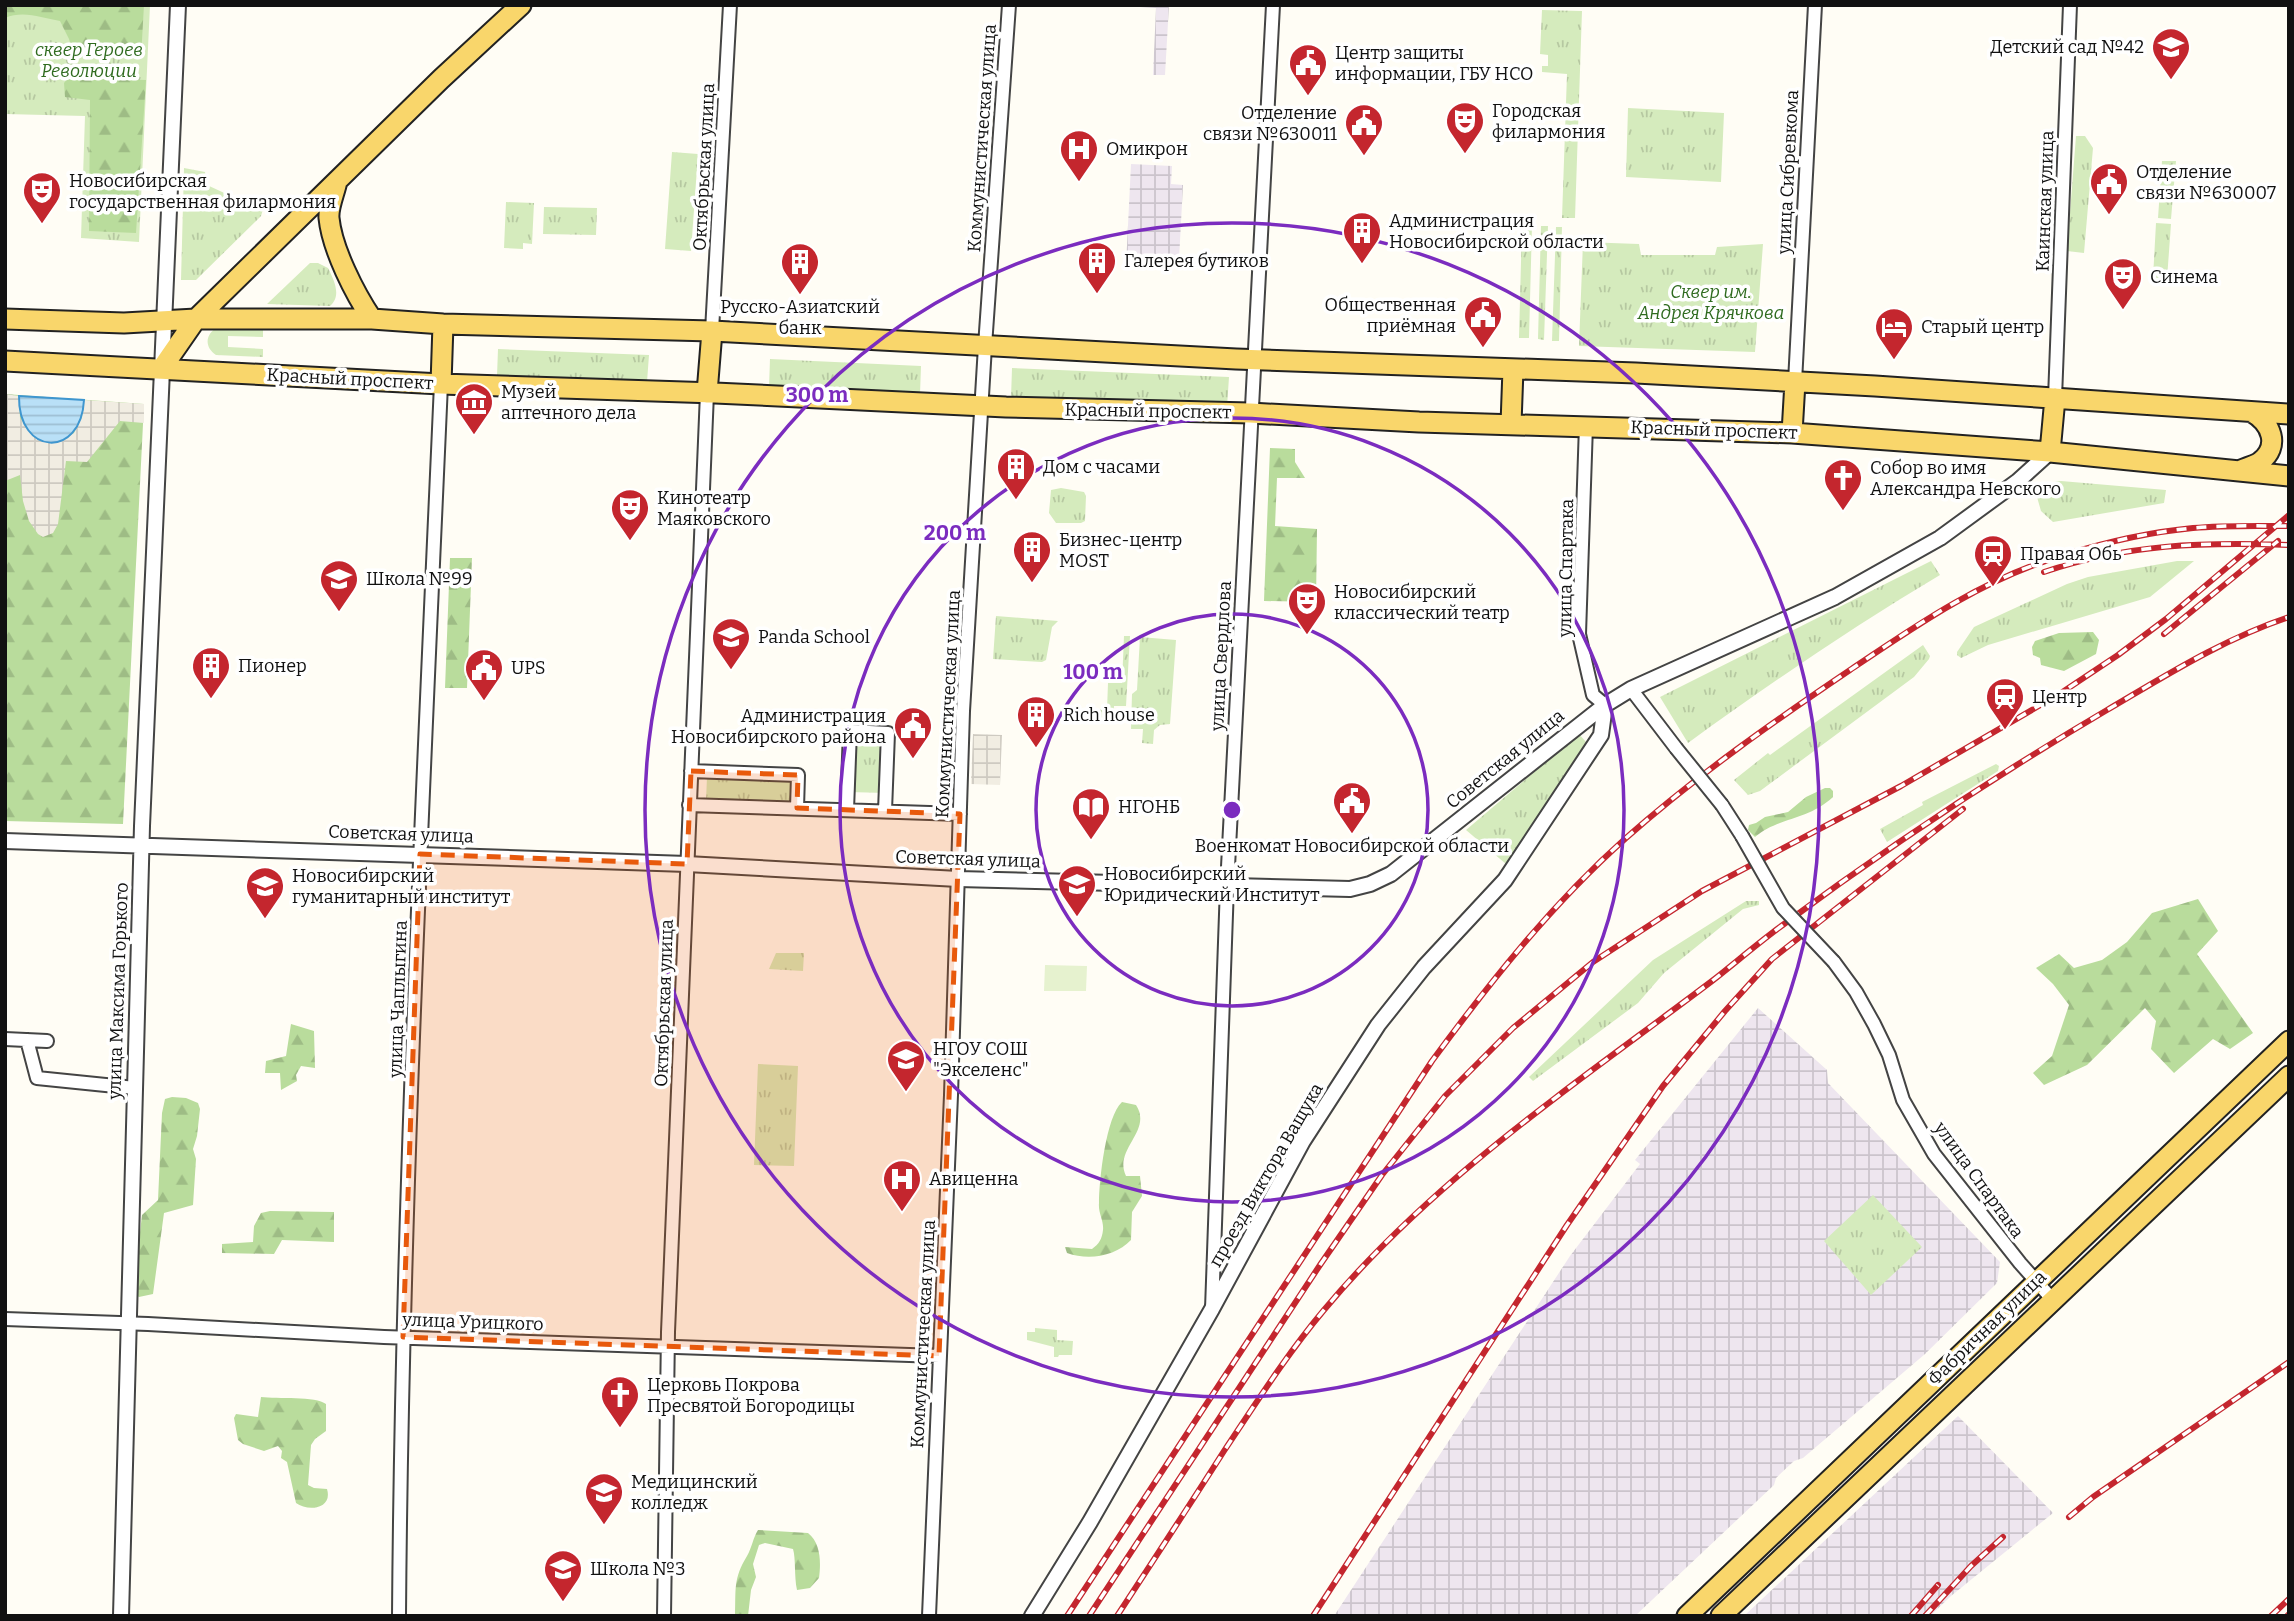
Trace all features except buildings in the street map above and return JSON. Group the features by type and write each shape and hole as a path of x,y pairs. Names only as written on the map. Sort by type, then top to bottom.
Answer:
{"main road":[{"path":"162,368 196,319 521,5"},
{"path":"337,180 329,217 340,258 372,319"},
{"path":"5,319 124,323 196,319 372,319 443,324 712,331 1253,360 1795,382 2289,414"},
{"path":"441,384 443,324"},
{"path":"707,393 712,331"},
{"name":"Красный проспект","path":"5,361 441,384 981,406 1791,433 2050,452 2289,476"},
{"path":"1511,424 1513,369"},
{"path":"1791,433 1795,382"},
{"path":"2050,452 2055,398"},
{"path":"2238,471 2258,463 2270,452 2272,437 2269,425 2252,412"},
{"name":"Фабричная улица","path":"1687,1616 2289,1041"},
{"name":"Фабричная улица","path":"1721,1616 2289,1076"}],"street":[{"path":"163,322 178,5"},
{"name":"Октябрьская улица","path":"712,331 730,5"},
{"name":"Коммунистическая улица","path":"929,1616 963,711 1009,5"},
{"name":"улица Свердлова","path":"1212,1309 1227,886 1273,5"},
{"name":"улица Сибревкома","path":"1795,382 1815,5"},
{"name":"Каинская улица","path":"2055,398 2070,5"},
{"name":"улица Максима Горького","path":"121,1616 142,845 163,322"},
{"name":"улица Чаплыгина","path":"399,1616 403,1337 420,854 441,384"},
{"name":"Октябрьская улица","path":"664,1616 667,1346 707,393"},
{"name":"улица Спартака","path":"1586,425 1579,634 1593,695 1605,705"},
{"name":"Советская улица","path":"5,841 687,864 958,879 1350,888 1370,884 1391,874 1605,705 1631,689 1847,591 1940,538 2018,481 2050,452"},
{"name":"улица Спартака","path":"1631,689 1722,805 1783,908 1834,962 1856,992 1889,1055 1903,1100 1934,1154 2052,1299"},
{"name":"проезд Виктора Ващука","path":"1032,1616 1090,1522 1212,1309 1303,1140 1378,1025 1424,967 1505,880 1601,735 1605,705"},
{"path":"847,810 850,731 888,733 885,811"},
{"path":"691,771 798,775 797,808"},
{"path":"689,805 960,814"},
{"path":"5,1039 47,1041"},
{"path":"27,1040 37,1078 135,1088"},
{"name":"улица Урицкого","path":"5,1319 403,1337 939,1356"}],"highlighted area":[{"path":"691,771 798,775 797,808 960,814 939,1356 403,1337 420,854 687,864"}],"shaded area":[{"path":"1107,5 1169,5 1165,75 1153,75 1156,8"},
{"path":"1131,164 1172,166 1171,184 1183,185 1179,260 1196,261 1196,270 1126,266"},
{"path":"5,394 19,396 20,418 34,437 50,441 65,439 74,433 82,417 84,400 144,404 144,423 120,421 87,462 66,461 58,524 53,533 43,537 29,521 20,475 5,481"},
{"path":"973,734 1002,735 1000,785 971,784"},
{"path":"1758,1008 1827,1070 1828,1083 2000,1262 1997,1283 1925,1354 1803,1458 1794,1461 1776,1478 1774,1485 1635,1616 1334,1616 1570,1256 1640,1164 1635,1160"},
{"path":"1958,1416 2053,1513 1930,1616 1744,1616"}],"green space":[{"name":"сквер Героев Революции","path":"5,5 150,5 139,242 81,238 85,116 5,114"},
{"path":"5,5 144,5 141,58 74,57 60,21 26,15 5,18"},
{"path":"1542,10 1582,11 1575,218 1562,218 1567,74 1542,72 1542,66 1548,66 1548,55 1540,54"},
{"path":"68,78 146,80 136,233 89,231 90,100 65,97 64,83"},
{"path":"1628,108 1724,113 1721,182 1626,177"},
{"path":"2076,136 2085,136 2093,148 2084,253 2067,251"},
{"path":"672,152 698,154 691,251 665,249"},
{"path":"2162,161 2176,161 2171,219 2158,218"},
{"path":"184,168 205,172 207,185 246,203 256,197 263,200 264,206 261,216 196,280 181,280"},
{"path":"506,202 534,203 532,244 523,243 523,249 504,248"},
{"path":"544,207 597,208 596,235 543,234"},
{"path":"2156,223 2171,224 2167,279 2153,278"},
{"path":"1522,224 1532,225 1529,338 1519,338"},
{"path":"1541,226 1548,226 1544,340 1538,339"},
{"path":"1556,227 1562,227 1559,341 1552,341"},
{"name":"Сквер им. Андрея Крячкова","path":"1583,242 1639,244 1641,255 1715,255 1717,247 1763,244 1755,352 1579,346"},
{"path":"310,263 318,263 328,268 336,293 330,306 267,304"},
{"path":"218,327 263,329 263,337 228,336 228,347 263,349 263,357 216,355 209,348 208,337"},
{"path":"498,349 649,355 647,382 497,376"},
{"path":"770,359 921,366 920,394 769,388"},
{"path":"1012,368 1229,377 1227,407 1011,398"},
{"path":"5,394 144,404 123,824 5,821"},
{"path":"1270,448 1295,449 1295,462 1305,478 1277,478 1275,526 1317,529 1316,602 1264,601"},
{"path":"2061,481 2166,490 2164,503 2053,522 2041,511 2037,497 2047,485"},
{"path":"1061,488 1084,492 1085,521 1056,523 1049,513 1051,490"},
{"path":"450,558 472,558 467,688 445,688"},
{"path":"1931,561 1940,575 1812,656 1688,743 1660,697"},
{"path":"2177,561 2194,561 2150,597 1988,645 1961,658 1957,655 1974,627 2067,584 2088,577"},
{"path":"996,616 1058,621 1052,627 1046,660 993,659"},
{"path":"2093,632 2099,640 2096,654 2064,671 2041,665 2040,658 2033,655 2032,647 2035,641 2059,633"},
{"path":"1124,636 1130,636 1126,706 1114,706 1113,722 1081,721 1082,709 1107,710 1108,683 1122,683"},
{"path":"1140,637 1176,640 1170,724 1160,725 1154,730 1153,744 1142,743 1143,729 1131,729 1132,694 1137,690"},
{"path":"1923,645 1930,656 1914,677 1760,791 1748,795 1734,780 1768,753 1770,755"},
{"path":"850,731 888,733 886,793 848,792"},
{"path":"1579,734 1586,742 1506,864 1466,830"},
{"path":"1996,764 1999,766 1998,771 1887,842 1880,829 1923,805 1922,802"},
{"path":"707,777 793,779 792,803 706,801"},
{"path":"1825,788 1833,791 1833,797 1813,811 1773,826 1755,837 1748,830 1749,825 1765,817 1788,812 1806,797"},
{"path":"2198,899 2218,931 2197,954 2253,1033 2230,1049 2213,1039 2174,1073 2151,1049 2156,1021 2145,1008 2087,1065 2044,1085 2033,1073 2052,1056 2069,1005 2036,968 2059,954 2074,968 2102,960 2127,942 2152,913"},
{"path":"1746,901 1759,901 1759,905 1743,909 1664,973 1638,1003 1533,1081 1529,1077 1653,960"},
{"path":"776,953 804,953 803,971 769,969"},
{"path":"1045,965 1087,966 1086,991 1044,991"},
{"path":"291,1024 314,1031 315,1068 301,1066 296,1075 297,1081 281,1090 280,1073 265,1073 266,1061 286,1056"},
{"path":"758,1064 798,1066 794,1166 754,1165"},
{"path":"186,1098 198,1103 200,1109 193,1149 196,1159 193,1205 164,1213 153,1294 139,1297 133,1293 142,1215 158,1200 162,1113 165,1099"},
{"path":"1122,1102 1136,1105 1140,1114 1140,1123 1124,1157 1123,1166 1126,1176 1140,1176 1142,1196 1132,1212 1131,1240 1118,1250 1093,1257 1067,1253 1065,1247 1092,1249 1101,1239 1103,1227 1099,1193 1102,1165 1112,1121"},
{"path":"1873,1195 1922,1247 1871,1295 1824,1241"},
{"path":"334,1212 334,1242 282,1240 274,1254 222,1253 222,1244 253,1242 254,1226 261,1213"},
{"path":"1035,1328 1057,1330 1057,1340 1073,1341 1072,1355 1054,1357 1054,1347 1027,1340 1027,1332 1035,1332"},
{"path":"261,1397 305,1399 326,1404 326,1431 311,1445 308,1485 327,1489 328,1496 323,1505 313,1508 296,1503 287,1462 281,1458 282,1451 278,1446 264,1451 238,1440 234,1418 236,1414 258,1417"},
{"path":"758,1530 808,1533 818,1548 819,1578 810,1588 797,1590 793,1549 765,1543 759,1545 753,1564 756,1577 751,1590 748,1616 735,1616 737,1578"}],"water":[{"path":"19,396 84,400 80,419 72,433 62,440 50,443 38,439 28,430 21,416"}],"railway":[{"path":"1089,1616 1382,1175 1445,1096 1513,1028 1593,962 1702,891 1901,786 2061,693 2166,619 2289,515"},
{"path":"1067,1616 1432,1061 1476,1002 1547,917 1626,838 1707,771 1821,690 1927,619 2007,576 2064,555 2144,535 2205,527 2289,526"},
{"path":"2164,634 2278,541"},
{"path":"2044,572 2135,550 2195,545 2289,545"},
{"path":"1117,1616 1260,1397 1310,1327 1367,1262 1412,1217 1460,1175 1559,1095 1780,927 1941,814 2065,735 2173,671 2242,636 2289,617"},
{"path":"1313,1616 1567,1225 1663,1086 1772,959 1963,809"},
{"path":"2069,1517 2093,1497 2289,1362"},
{"path":"1925,1616 1971,1566 2003,1537"},
{"path":"1911,1616 1938,1585"},
{"path":"2271,1616 2289,1599"}],"place":[{"name":"Детский сад №42","path":"2171,81"},
{"name":"Центр защиты информации, ГБУ НСО","path":"1308,97"},
{"name":"Городская филармония","path":"1465,155"},
{"name":"Отделение связи №630011","path":"1364,157"},
{"name":"Омикрон","path":"1079,183"},
{"name":"Отделение связи №630007","path":"2109,216"},
{"name":"Новосибирская государственная филармония","path":"42,225"},
{"name":"Администрация Новосибирской области","path":"1362,265"},
{"name":"Галерея бутиков","path":"1097,295"},
{"name":"Русско-Азиатский банк","path":"800,296"},
{"name":"Синема","path":"2123,311"},
{"name":"Общественная приёмная","path":"1483,349"},
{"name":"Старый центр","path":"1894,361"},
{"name":"Музей аптечного дела","path":"474,436"},
{"name":"Дом с часами","path":"1016,501"},
{"name":"Собор во имя Александра Невского","path":"1843,512"},
{"name":"Кинотеатр Маяковского","path":"630,542"},
{"name":"Бизнес-центр MOST","path":"1032,584"},
{"name":"Правая Обь","path":"1993,588"},
{"name":"Школа №99","path":"339,613"},
{"name":"Новосибирский классический театр","path":"1307,636"},
{"name":"Panda School","path":"731,671"},
{"name":"Пионер","path":"211,700"},
{"name":"UPS","path":"484,702"},
{"name":"Центр","path":"2005,731"},
{"name":"Rich house","path":"1036,749"},
{"name":"Администрация Новосибирского района","path":"913,760"},
{"name":"Военкомат Новосибирской области","path":"1352,835"},
{"name":"НГОНБ","path":"1091,841"},
{"name":"Новосибирский Юридический Институт","path":"1077,918"},
{"name":"Новосибирский гуманитарный институт","path":"265,920"},
{"name":"НГОУ СОШ \"Экселенс\"","path":"906,1093"},
{"name":"Авиценна","path":"902,1213"},
{"name":"Церковь Покрова Пресвятой Богородицы","path":"620,1429"},
{"name":"Медицинский колледж","path":"604,1526"},
{"name":"Школа №3","path":"563,1603"}]}
